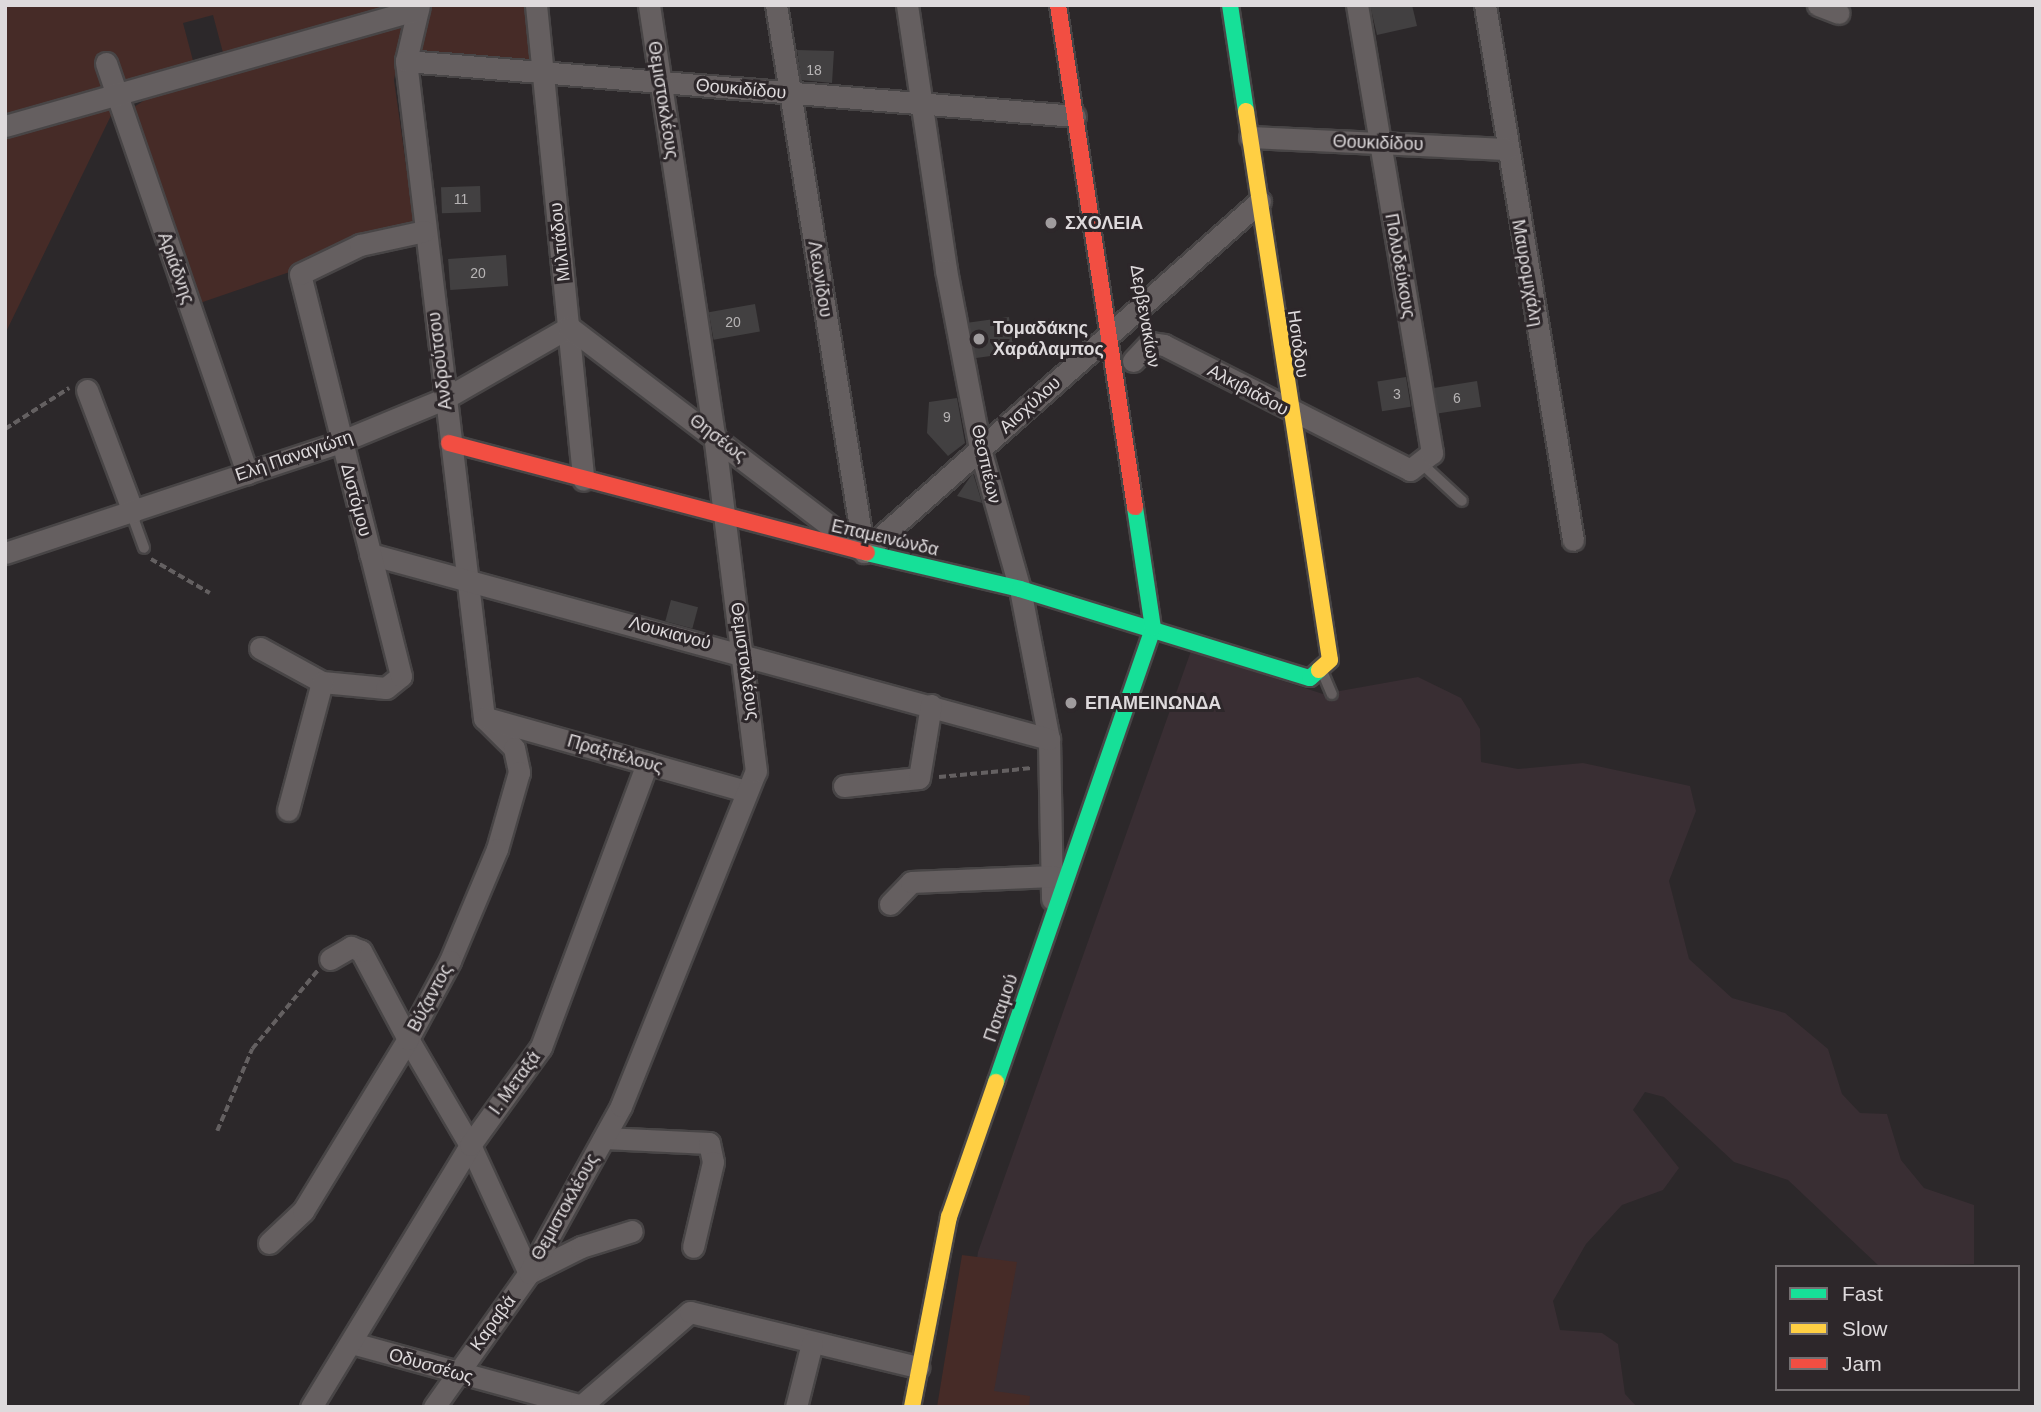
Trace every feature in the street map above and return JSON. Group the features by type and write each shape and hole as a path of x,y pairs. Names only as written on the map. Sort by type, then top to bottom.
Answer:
{"street":[{"name":"Μιλτιάδου","path":"536,5 583,480"},
{"name":"Θεμιστοκλέους","path":"529,1273 604,1138 637,1070 745,791 757,750 714,435 649,5"},
{"name":"Λεωνίδου","path":"776,5 864,552"},
{"name":"Θεσπιέων","path":"907,5 981,449 1020,589 1049,739 1052,922"},
{"path":"1058,5 1153,628"},
{"name":"Δερβενακίων","path":"1077,5 1134,368"},
{"name":"Ησιόδου","path":"1230,5 1288,411 1330,660 1315,673"},
{"name":"Πολυδεύκους","path":"1357,5 1432,453 1420,462"},
{"name":"Μαυρομιχάλη","path":"1485,5 1506,149 1573,540"},
{"path":"1818,5 1839,13"},
{"path":"5,126 116,99 419,7"},
{"name":"Ανδρούτσου","path":"419,7 406,61 449,443 484,718"},
{"name":"Θουκιδίδου","path":"406,61 1075,117"},
{"name":"Αριάδνης","path":"106,63 116,99 247,473"},
{"name":"Θουκιδίδου","path":"1250,137 1506,149"},
{"name":"Αισχύλου","path":"864,552 1260,201"},
{"name":"Διστόμου","path":"322,682 382,688 396,684 401,671 340,442 300,274 360,245 424,232"},
{"name":"Ελή Παναγιώτη","path":"5,553 340,442 444,399 569,327"},
{"name":"Θησέως","path":"569,327 864,552"},
{"name":"Αλκιβιάδου","path":"1134,368 1150,343 1164,345 1368,451 1410,470 1420,462"},
{"path":"87,390 132,512"},
{"name":"Επαμεινώνδα","path":"449,443 724,520 1020,589 1153,628 1172,626 1315,673"},
{"name":"Λουκιανού","path":"370,554 744,653 1049,739"},
{"path":"1166,654 1172,626"},
{"name":"Ποταμού","path":"912,1407 942,1239 1153,628"},
{"path":"260,648 322,682 288,810"},
{"path":"844,786 919,778 931,705"},
{"name":"Πραξιτέλους","path":"484,718 745,791"},
{"name":"Βύζαντος","path":"484,718 514,748 519,772 497,849 450,961 408,1039 470,1145 529,1273"},
{"name":"Ι. Μεταξά","path":"352,1343 470,1145 541,1047 647,763"},
{"path":"890,905 911,882 1053,876"},
{"path":"269,1243 303,1211 408,1039 361,951 351,947 330,959"},
{"path":"931,1407 955,1261 1021,1068"},
{"path":"604,1138 709,1143 713,1162 693,1247"},
{"path":"529,1273 581,1247 632,1231"},
{"name":"Καραβά","path":"433,1407 529,1273"},
{"path":"584,1406 690,1312 918,1367"},
{"path":"311,1407 328,1369 352,1343"},
{"name":"Οδυσσέως","path":"352,1343 456,1374 519,1399 584,1406"},
{"path":"796,1407 812,1343"}],"lane":[{"path":"1420,462 1462,501"},
{"path":"132,512 144,548"},
{"path":"1315,673 1332,694"}],"path":[{"path":"5,429 71,387 87,390"},
{"path":"144,548 164,572 210,593"},
{"path":"919,778 1051,766"},
{"path":"217,1131 252,1049 330,959"}],"shaded area":[{"path":"5,5 407,5 226,64 213,15 183,23 196,72 121,95 5,334"},
{"path":"426,5 525,5 531,67 414,54"},
{"path":"404,22 394,80 415,229 194,305 129,114 134,107 157,92"},
{"path":"1191,651 1323,694 1418,677 1461,698 1480,729 1481,762 1518,769 1583,763 1690,786 1696,811 1669,881 1689,959 1732,998 1785,1013 1828,1049 1842,1094 1860,1113 1887,1114 1901,1160 1924,1188 1974,1205 1974,1264 1878,1265 1788,1180 1734,1162 1664,1097 1645,1092 1633,1110 1679,1168 1663,1190 1622,1205 1586,1244 1553,1301 1560,1330 1602,1333 1618,1344 1625,1394 1637,1407 956,1407 978,1252"},
{"path":"962,1255 1017,1262 994,1391 1030,1396 1029,1407 937,1407"}],"building":[{"path":"1370,5 1412,5 1417,26 1377,35"},
{"path":"797,50 834,51 832,83 801,80"},
{"path":"480,186 481,212 442,213 441,187"},
{"path":"506,255 508,286 450,290 448,259"},
{"path":"755,304 760,332 714,340 709,312"},
{"path":"1009,317 1014,353 974,358 969,323"},
{"path":"1406,377 1411,407 1382,411 1377,382"},
{"path":"1477,381 1481,407 1438,414 1434,388"},
{"path":"957,398 965,443 948,456 927,433 929,402"},
{"path":"973,473 982,503 957,496"},
{"path":"671,600 698,607 692,628 665,621"}],"traffic: fast":[{"path":"1230,5 1246,111"},
{"path":"996,1082 1153,628 1135,507"},
{"path":"867,553 1020,589 1310,678 1319,670"}],"traffic: slow":[{"path":"1246,111 1330,660 1319,670"},
{"path":"912,1407 949,1217 996,1082"}],"traffic: jam":[{"path":"1058,5 1135,507"},
{"path":"449,443 867,553"}],"place":[{"name":"ΣΧΟΛΕΙΑ","path":"1051,223"},
{"name":"Τομαδάκης Χαράλαμπος","path":"979,339"},
{"name":"ΕΠΑΜΕΙΝΩΝΔΑ","path":"1071,703"}]}
